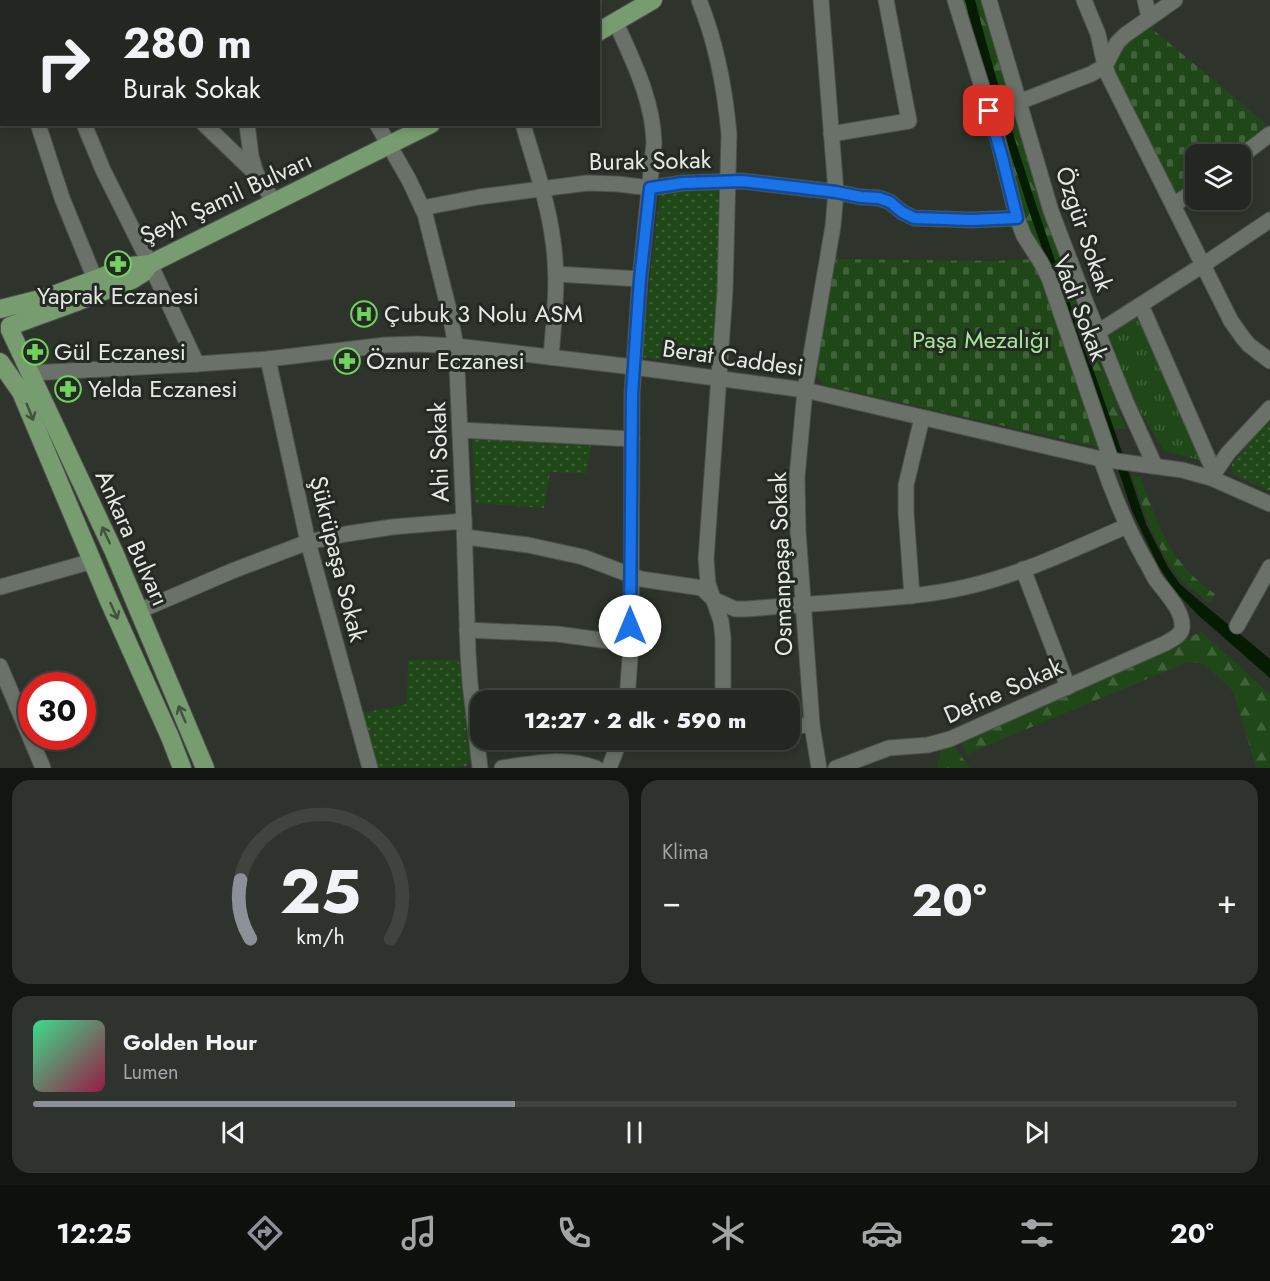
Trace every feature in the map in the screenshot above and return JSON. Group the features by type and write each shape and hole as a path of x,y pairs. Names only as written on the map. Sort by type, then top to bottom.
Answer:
{"main road":[{"path":"600,31 653,0"},
{"name":"Şeyh Şamil Bulvarı","path":"0,309 28,303 131,266 150,264 428,126"},
{"path":"7,332 132,280 143,273 150,264"},
{"name":"Ankara Bulvarı","path":"0,309 8,316 7,332 31,373 109,542 205,768"},
{"name":"Ankara Bulvarı","path":"0,362 21,392 182,768"}],"street":[{"path":"699,0 710,30 727,112 729,134 725,291 705,559 708,584 721,621 723,690"},
{"name":"Osmanpaşa Sokak","path":"819,768 812,725 798,531 797,484 805,390 833,226 836,192 821,0"},
{"path":"831,134 909,121 886,0"},
{"name":"Vadi Sokak","path":"955,0 986,100 1017,218 1024,236 1041,261 1049,278 1106,460 1113,493 1127,526 1155,578 1178,611 1181,622 1180,632"},
{"name":"Özgür Sokak","path":"989,0 1051,211 1126,402 1155,466"},
{"path":"1084,0 1098,34 1105,66 1203,266 1238,331 1249,345 1270,361"},
{"path":"1145,0 1149,18"},
{"path":"1019,102 1091,74 1105,66 1117,43 1125,35 1175,0"},
{"path":"616,22 647,99 654,143 633,367 631,644 628,690"},
{"path":"39,126 66,208 95,279"},
{"path":"85,126 103,170 197,364"},
{"path":"206,126 256,173"},
{"path":"247,126 251,156 256,173 274,202"},
{"name":"Ahi Sokak","path":"378,126 410,180 422,208 449,310 456,346 470,683 480,768"},
{"path":"524,126 542,189 553,241 556,274 551,357"},
{"path":"1251,149 1270,134"},
{"name":"Burak Sokak","path":"422,208 479,197 600,183 650,188 683,183 742,181 885,200 914,218 972,220 1017,218"},
{"path":"1174,205 1185,197"},
{"path":"1098,332 1203,266 1270,220"},
{"path":"556,274 640,279"},
{"path":"1141,305 1213,475"},
{"name":"Berat Caddesi","path":"31,373 197,364 385,345 456,346 805,390 1106,460 1155,466"},
{"name":"Şükrüpaşa Sokak","path":"268,358 308,542 370,768"},
{"path":"1213,475 1228,453 1270,408"},
{"path":"912,596 906,485 922,418"},
{"path":"460,430 632,439"},
{"path":"1155,466 1213,475 1270,504"},
{"path":"139,611 232,571 308,542 392,527 464,521"},
{"path":"465,537 528,545 583,556 652,581 702,588 713,599 735,609 912,596 978,584 1055,557 1127,526"},
{"path":"0,587 93,561"},
{"path":"1237,627 1270,567"},
{"path":"1023,569 1068,687"},
{"path":"467,630 557,634 631,644"},
{"name":"Defne Sokak","path":"836,768 889,748 928,745 950,739 1166,643 1180,632"},
{"path":"0,666 43,768"},
{"path":"800,726 812,725"},
{"path":"609,768 616,750"},
{"path":"502,768 566,761 596,768"}],"green space":[{"path":"959,0 983,0 1044,208 1126,429 1114,429 1052,254 1039,258 1024,226"},
{"path":"1151,28 1264,122 1266,130 1249,144 1185,144 1185,187 1176,194 1112,71 1117,53 1132,38"},
{"path":"725,184 715,365 641,357 660,190"},
{"name":"Paşa Mezalığı","path":"831,259 993,261 1037,259 1102,448 824,385 815,373"},
{"path":"1140,314 1203,461 1164,451 1128,390 1107,332"},
{"path":"1269,420 1270,491 1233,474 1232,470 1232,463"},
{"path":"472,435 591,443 587,473 550,472 544,508 475,503"},
{"path":"1132,475 1140,477 1162,533 1176,557 1191,574 1215,594 1210,603 1184,583 1169,564 1150,527"},
{"path":"1201,632 1270,694 1270,768 1256,768 1233,691 1205,664 1188,662 967,754 960,740 1127,664"},
{"path":"408,660 459,660 470,759 466,766 375,768 362,713 407,704"},
{"path":"953,745 970,768 937,768 941,750"}],"shaded area":[{"path":"965,0 975,0 1034,198 1146,524 1168,567 1180,584 1270,659 1270,678 1198,615 1174,590 1158,565 1132,511 1029,211 977,48"}],"place":[{"name":"Yaprak Eczanesi","path":"118,264"},
{"name":"Çubuk 3 Nolu ASM","path":"364,314"},
{"name":"Gül Eczanesi","path":"35,352"},
{"name":"Öznur Eczanesi","path":"347,361"},
{"name":"Yelda Eczanesi","path":"68,389"}],"route":[{"path":"630,626 632,394 640,279 650,188 683,183 742,181 879,198 890,202 914,218 972,220 1017,218 989,111"}]}
